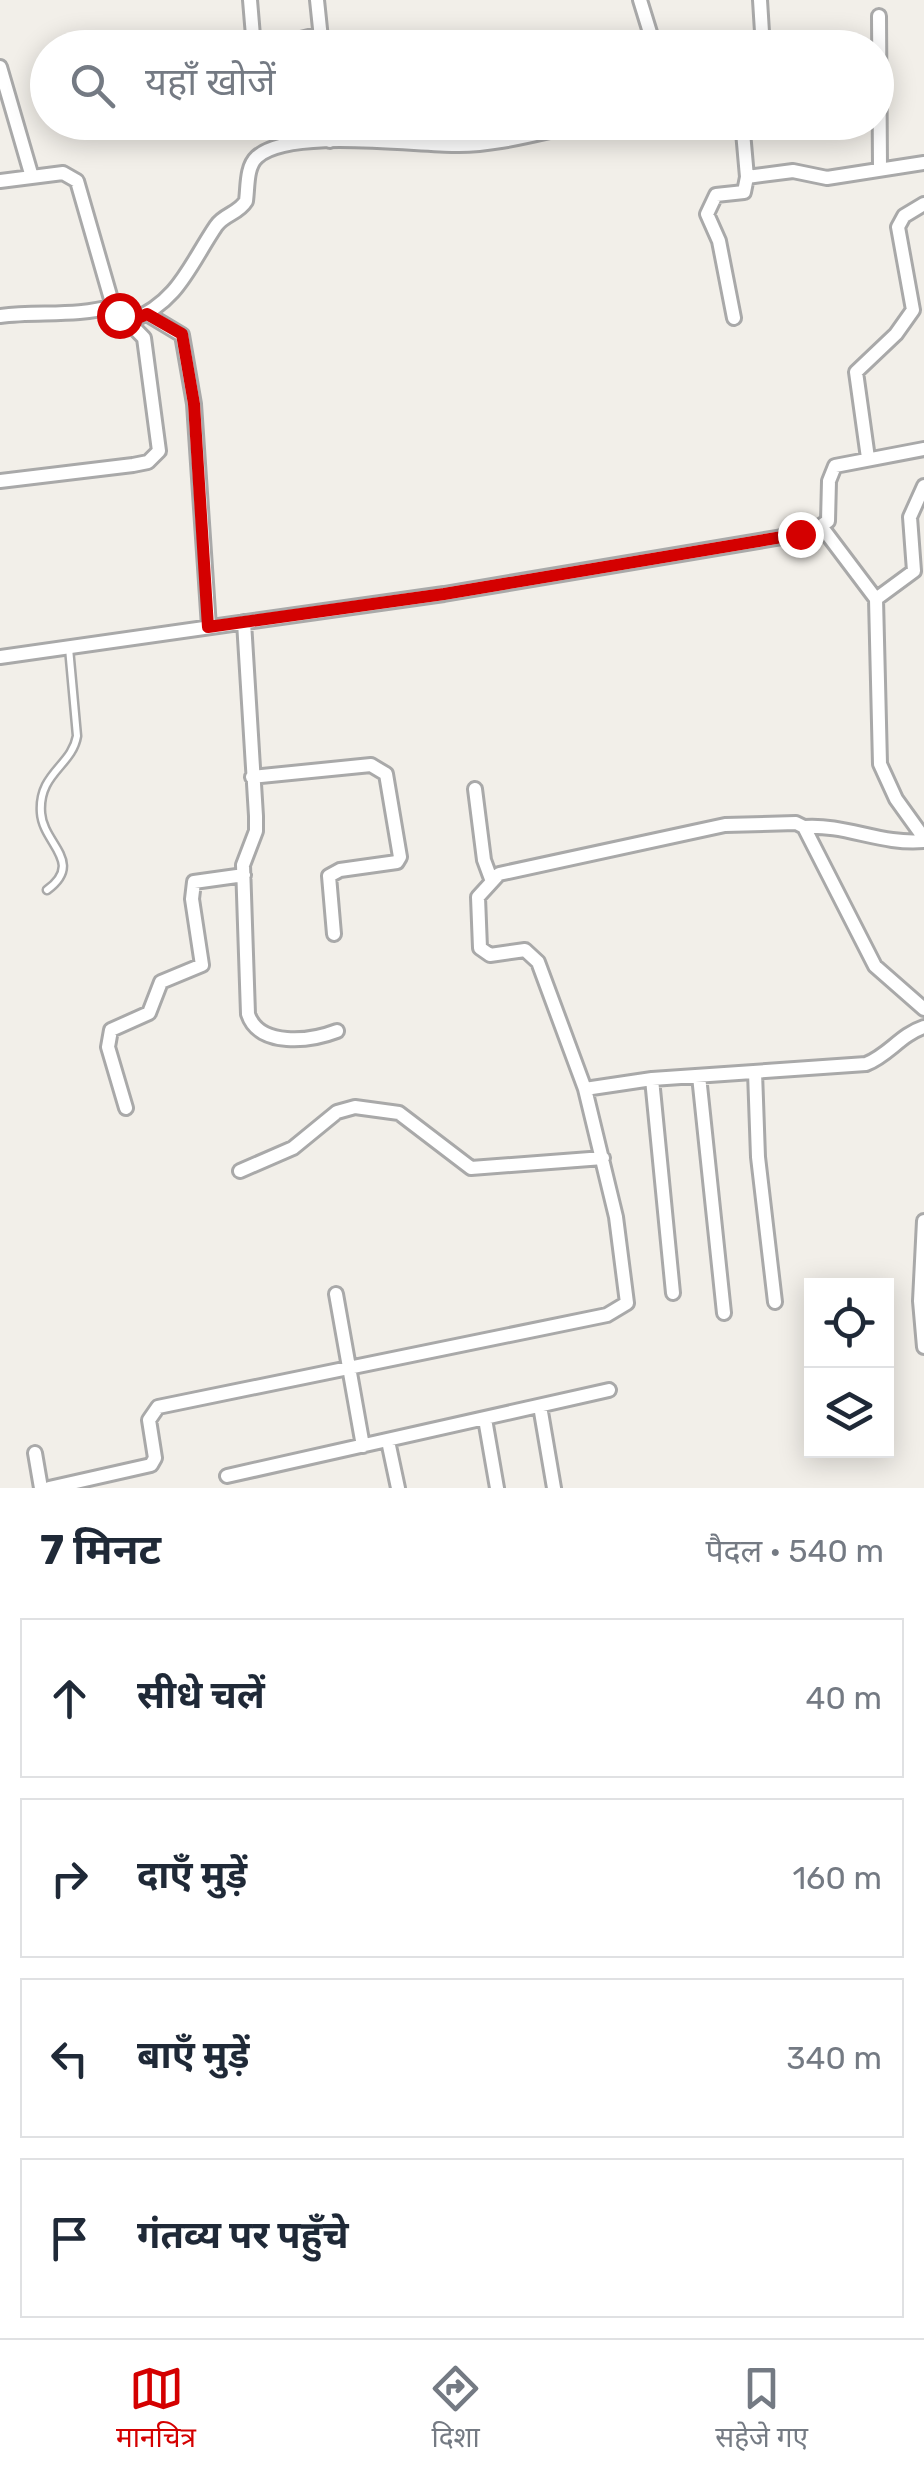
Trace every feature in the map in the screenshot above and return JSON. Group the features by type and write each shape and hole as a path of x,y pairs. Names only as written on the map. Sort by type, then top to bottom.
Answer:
{"street":[{"path":"250,0 252,30"},
{"path":"317,0 321,30"},
{"path":"640,0 649,30"},
{"path":"760,0 762,30"},
{"path":"879,16 879,30"},
{"path":"0,67 32,177"},
{"path":"131,321 147,314 186,281 217,225 242,208 254,159 300,143 456,145 486,140"},
{"path":"734,318 719,240 706,214 712,198 744,192 747,177 744,140"},
{"path":"880,140 880,168"},
{"path":"747,177 793,171 826,178 924,163"},
{"path":"0,181 63,174 77,181 113,306 144,338 157,456 134,465 0,482"},
{"path":"868,458 856,372 896,334 913,310 898,227 913,208 924,204"},
{"path":"0,316 30,310 77,314 113,306"},
{"path":"147,314 182,334 194,404 208,627"},
{"path":"0,657 444,594 800,534 828,521 829,481 835,466 924,449"},
{"path":"876,598 908,578 920,562 910,516 924,486"},
{"path":"49,1488 152,1464 156,1458 149,1420 158,1407 621,1311 628,1290 586,1089 533,953 525,950 490,955 480,948 478,897 491,879 527,866 724,825 775,820 838,827 889,843 923,836 896,799 880,764 876,598 822,526"},
{"path":"244,622 256,832 244,857 252,1024 262,1033 298,1040 337,1031"},
{"path":"252,778 370,765 386,774 400,857 397,862 340,870 329,876 334,934"},
{"path":"474,789 484,860 491,879"},
{"path":"804,826 874,966 924,1008"},
{"path":"126,1108 108,1046 111,1030 150,1013 161,982 202,965 192,899 194,882 244,875"},
{"path":"586,1089 652,1080 866,1064 879,1059 909,1032 924,1027"},
{"path":"755,1072 758,1157 775,1302"},
{"path":"699,1076 724,1313"},
{"path":"652,1080 661,1205 673,1293"},
{"path":"240,1170 293,1148 337,1112 356,1107 400,1114 471,1168 603,1158"},
{"path":"924,1221 920,1301 924,1347"},
{"path":"336,1294 364,1446"},
{"path":"227,1476 609,1390"},
{"path":"540,1406 554,1488"},
{"path":"485,1419 497,1488"},
{"path":"388,1441 398,1488"},
{"path":"35,1453 41,1488"}],"lane":[{"path":"47,890 59,881 63,866 40,816 41,796 48,778 75,747 77,736 69,647"}],"route":[{"path":"119,315 131,321 147,314 182,334 199,457 200,536 208,627 444,594 800,534"}]}
